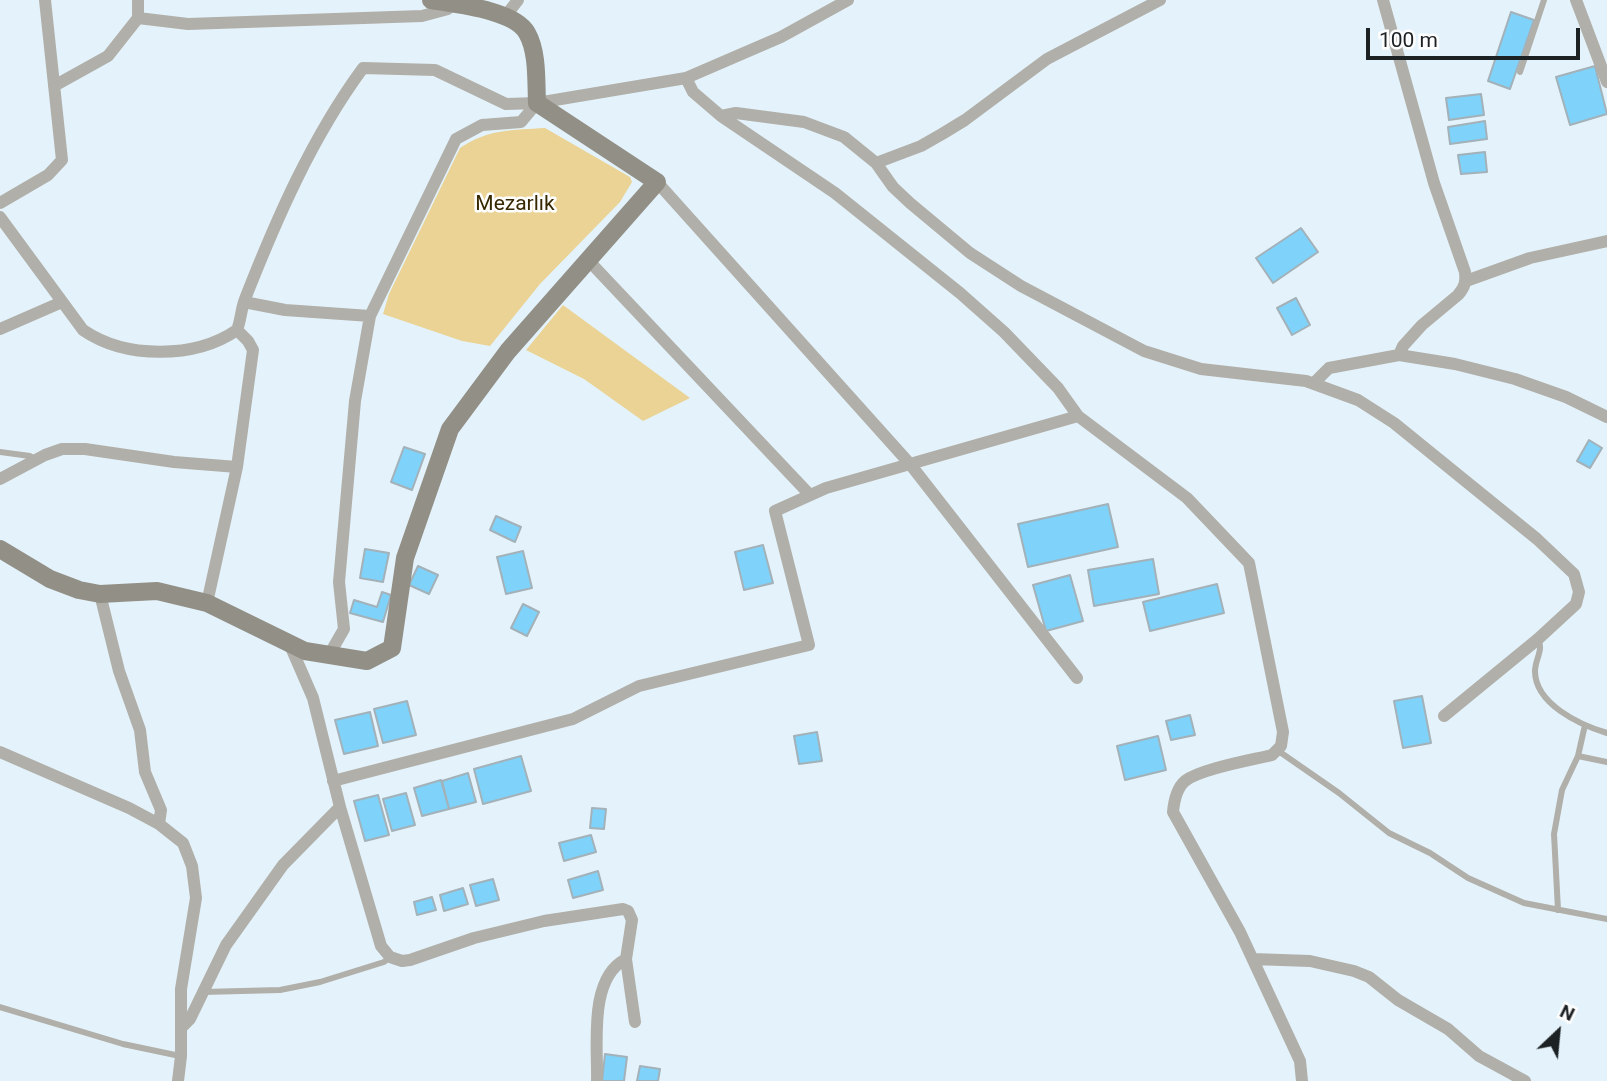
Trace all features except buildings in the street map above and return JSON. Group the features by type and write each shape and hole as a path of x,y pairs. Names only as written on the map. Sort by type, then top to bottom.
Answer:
{"street":[{"path":"0,202 48,174 62,160 45,0"},
{"path":"54,86 107,56 138,18 138,0"},
{"path":"329,655 344,629 339,582 355,401 370,316 456,139 482,125 521,122 537,103 529,37 518,24 451,2 431,0"},
{"path":"504,18 518,0"},
{"path":"0,217 83,330 101,341 130,349 187,350 225,338 237,330 244,302 291,193 339,100 363,68 435,69 506,104 537,103 687,78 781,37 848,0"},
{"path":"876,163 942,134 1047,59 1160,0"},
{"path":"1370,0 1384,1 1426,158 1466,281 1464,289 1410,337 1399,355"},
{"path":"1576,0 1607,82"},
{"path":"138,18 188,24 422,16 443,12 449,9 451,2"},
{"path":"687,78 694,92 721,116 835,193 960,293 1058,388 1078,416 1187,498 1249,563 1283,732 1281,746 1272,755 1197,774 1184,782 1174,802 1173,812 1253,959 1300,1061 1301,1081"},
{"path":"537,103 657,182 910,464 1077,678"},
{"path":"721,116 736,113 818,126 844,137 876,163 893,187 910,203 970,253 1021,286 1163,359 1201,369 1314,383 1358,400 1394,423 1537,540 1574,574 1578,586 1576,604 1538,639 1444,716"},
{"path":"0,549 50,579 79,590 100,594 157,591 208,603 305,651 368,661 392,648 405,558 450,429 508,351 657,182"},
{"path":"1466,281 1530,258 1607,241"},
{"path":"589,261 810,495"},
{"path":"0,329 62,302"},
{"path":"244,302 285,310 370,316"},
{"path":"208,603 237,467 253,350 237,330"},
{"path":"1314,383 1329,368 1399,355 1464,366 1515,379 1566,397 1607,417"},
{"path":"333,781 573,719 639,686 808,645 775,511 826,488 1078,416"},
{"path":"0,479 62,449 85,449 174,462 237,467"},
{"path":"100,594 120,671 140,730 145,772 161,810 159,824"},
{"path":"290,645 313,698 340,807 382,949 390,957 402,961 410,960 474,938 544,921 623,909 628,911 632,920 626,959 635,1022"},
{"path":"0,752 129,808 159,824 183,843 195,880 196,898 181,989 182,1027 178,1081"},
{"path":"182,1027 190,1018 226,945 283,865 340,807"},
{"path":"597,1081 598,1005 608,977 617,963 626,959"},
{"path":"1253,959 1310,961 1369,977 1398,1000 1448,1029 1479,1056 1525,1081"}],"lane":[{"path":"1520,72 1544,0"},
{"path":"0,452 30,456 37,460"},
{"path":"1538,639 1541,648 1536,662 1536,676 1542,692 1563,712 1585,725 1607,733"},
{"path":"1558,910 1554,834 1562,790 1578,756 1585,725"},
{"path":"1277,750 1332,787 1379,826 1399,839 1430,853 1468,878 1524,903 1607,919"},
{"path":"1578,756 1607,762"},
{"path":"203,992 257,992 300,986 384,962 390,957"},
{"path":"0,1007 123,1044 181,1056"}],"green space":[{"name":"Mezarlık","path":"545,128 630,177 632,182 620,202 540,284 490,346 462,341 383,314 389,294 460,148 491,134"},
{"path":"563,305 690,398 643,421 584,379 526,350"}]}
